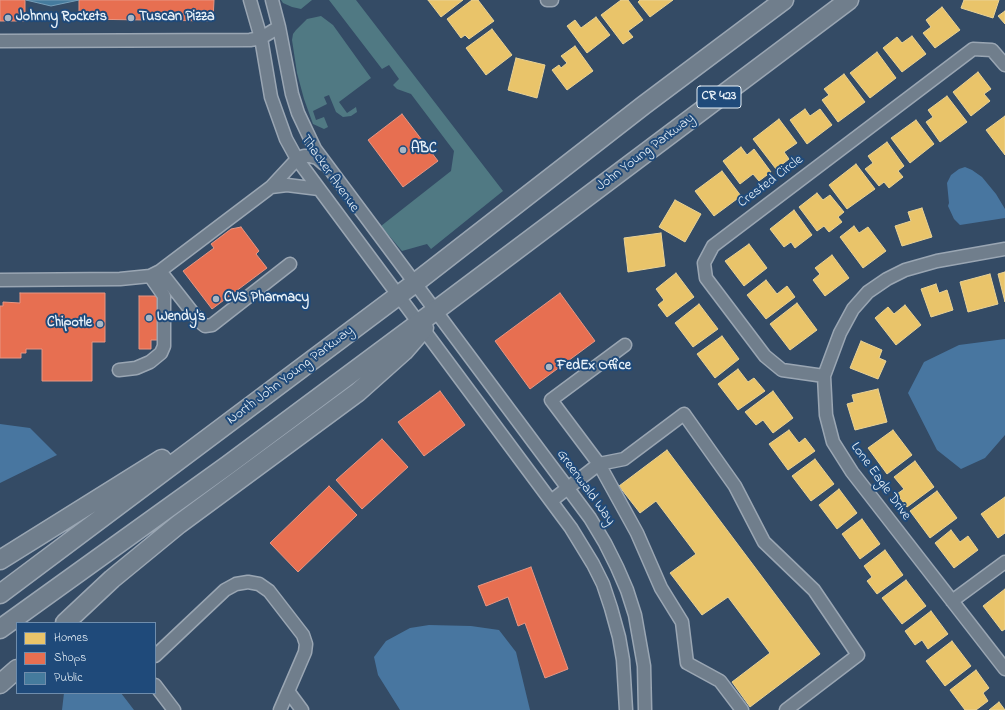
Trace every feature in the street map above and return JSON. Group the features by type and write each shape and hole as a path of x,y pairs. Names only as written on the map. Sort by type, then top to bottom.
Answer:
{"highway":[{"name":"North John Young Parkway","path":"0,594 415,284 580,154 784,0"},
{"name":"John Young Parkway","path":"435,311 848,0"},
{"path":"66,622 112,579 178,524 358,392 404,351 421,326 435,311"},
{"path":"0,629 421,326"},
{"path":"0,560 183,446 298,370"},
{"path":"0,684 16,670"}],"street":[{"name":"Thacker Avenue","path":"250,0 261,38 271,97 286,139 297,159 421,326"},
{"name":"Thacker Avenue","path":"272,0 279,27 292,94 298,113 315,149 326,166 435,311"},
{"path":"547,0 552,0"},
{"path":"0,41 250,40 261,38 279,27"},
{"name":"Crested Circle","path":"824,376 782,370 765,356 706,278 704,263 713,246 972,49 992,50 1005,65"},
{"path":"0,280 120,279 155,274 271,187 297,159 304,156 310,156 317,158 326,166"},
{"path":"271,187 287,185 319,189"},
{"name":"Lone Eagle Drive","path":"1005,249 937,261 905,270 868,292 853,308 840,333 824,376 826,415 833,442 852,472 1005,669"},
{"path":"155,274 205,326 212,325 290,264"},
{"path":"119,370 136,368 150,362 161,353 164,346 164,296 155,274"},
{"name":"Greenwald Way","path":"435,311 568,488 605,542 627,590 635,615 644,666 645,710"},
{"path":"421,326 552,501 593,564 603,584 612,608 619,637 623,660 626,710"},
{"path":"625,345 551,400 599,464 638,533 661,588 682,622 687,663 720,681 742,710"},
{"path":"552,501 599,464 624,459 684,414 735,486 764,542 814,590 858,655 786,710"},
{"path":"952,601 1005,562"},
{"path":"156,655 225,590 236,584 248,582 259,584 269,591 303,635 306,644 305,652 280,710"},
{"path":"156,686 174,710"},
{"path":"288,691 302,710"}],"green space":[{"path":"281,0 312,0 301,9 283,3"},
{"path":"329,0 356,0 503,191 431,249 427,244 402,251 381,226 451,171 454,151 411,94 397,89 393,85 399,79 389,65 382,69"},
{"path":"321,16 333,25 371,78 339,102 347,113 356,107 357,112 351,116 343,117 336,112 329,95 324,97 327,104 313,111 316,120 324,117 328,127 324,129 313,124 304,99 297,73 292,40 293,34 307,19"}],"water":[{"path":"965,167 982,177 996,194 1005,209 1005,218 960,225 954,219 948,206 947,183 951,175 959,169"},
{"path":"1005,339 1005,435 985,458 961,469 937,450 908,393 924,362 959,345"},
{"path":"0,424 30,428 57,455 0,483"},
{"path":"429,625 471,626 499,630 516,652 530,710 400,710 378,675 374,657 386,641 410,628"},
{"path":"64,694 122,694 134,710 62,710"}],"building: Homes":[{"path":"428,0 463,0 441,17"},
{"path":"472,0 478,0 494,21 469,39 465,35 461,38 447,19"},
{"path":"621,0 628,0 643,20 628,31 633,37 623,44 601,15"},
{"path":"640,0 673,0 650,17 638,2"},
{"path":"964,0 999,0 993,18 961,8"},
{"path":"942,7 960,30 935,48 923,33 931,27 926,20"},
{"path":"1005,11 1005,24 998,16"},
{"path":"596,17 610,35 587,53 567,26 575,20 581,28"},
{"path":"492,29 512,55 486,75 466,48"},
{"path":"912,36 926,54 902,72 883,48 897,37 902,43"},
{"path":"575,46 593,71 567,90 552,70 559,65 561,68 567,63 561,56"},
{"path":"877,52 896,78 870,98 850,73"},
{"path":"516,58 545,65 537,98 508,90"},
{"path":"978,72 991,89 984,94 990,101 971,116 953,92"},
{"path":"844,74 865,102 838,122 822,100 829,95 824,89"},
{"path":"947,96 967,122 940,142 926,122 933,117 928,110"},
{"path":"805,109 810,116 820,109 832,125 807,144 790,120"},
{"path":"1005,116 1005,155 986,130"},
{"path":"779,119 797,143 784,152 789,159 776,169 753,139"},
{"path":"916,120 934,144 910,163 891,138"},
{"path":"887,142 904,166 898,171 903,177 889,188 884,182 879,186 865,169 873,163 868,156"},
{"path":"741,147 747,155 754,149 771,172 759,181 753,174 740,184 723,161"},
{"path":"856,164 875,189 847,209 829,185"},
{"path":"722,171 741,196 714,216 695,191"},
{"path":"817,193 823,200 830,195 844,212 838,217 842,222 829,232 824,226 817,231 799,207"},
{"path":"675,200 701,214 685,242 659,227"},
{"path":"922,208 932,237 902,246 895,226 911,221 908,212"},
{"path":"794,210 812,235 795,248 791,242 784,247 770,229"},
{"path":"854,226 859,233 868,227 886,251 863,268 840,237"},
{"path":"661,233 665,266 628,272 624,238"},
{"path":"749,244 767,268 744,286 725,261"},
{"path":"832,255 849,278 825,296 813,280 820,274 815,268"},
{"path":"1005,272 1005,302 998,274"},
{"path":"676,273 694,297 667,317 658,305 664,300 656,289"},
{"path":"990,274 998,304 968,312 960,282"},
{"path":"766,280 777,294 787,286 795,297 766,319 747,295"},
{"path":"936,284 939,293 947,290 953,310 931,317 921,289"},
{"path":"797,303 817,330 790,350 770,324"},
{"path":"699,304 718,329 693,347 675,323"},
{"path":"905,305 921,325 896,345 875,318 888,307 894,314"},
{"path":"722,336 739,359 715,378 697,354"},
{"path":"861,341 882,350 879,358 886,361 878,379 850,368"},
{"path":"738,369 748,382 754,378 765,391 738,410 718,384"},
{"path":"878,389 887,422 855,430 847,404 854,402 852,395"},
{"path":"773,391 793,418 773,433 763,420 756,425 745,412"},
{"path":"789,430 799,443 805,438 815,451 788,470 769,444"},
{"path":"893,430 912,455 887,474 868,448"},
{"path":"667,450 820,654 750,707 732,682 770,653 728,597 702,615 670,573 696,554 656,501 640,513 619,486"},
{"path":"815,459 834,484 811,501 792,476"},
{"path":"915,461 934,487 907,507 897,494 904,489 894,477"},
{"path":"839,489 857,513 837,529 819,505"},
{"path":"937,491 957,518 930,538 910,511"},
{"path":"1005,497 1005,533 998,538 981,514"},
{"path":"862,519 880,544 860,559 842,534"},
{"path":"951,530 960,542 968,536 978,550 954,568 935,543"},
{"path":"885,550 903,575 877,594 867,581 872,577 864,566"},
{"path":"906,580 926,606 902,624 882,598"},
{"path":"1005,589 1005,629 1002,631 983,606"},
{"path":"931,611 948,634 928,649 922,640 915,645 905,631"},
{"path":"952,641 971,666 945,686 926,661"},
{"path":"976,670 989,688 983,693 988,701 976,710 965,710 950,690"},
{"path":"999,702 1005,710 989,710"}],"building: Shops":[{"path":"0,0 25,0 25,21 0,21"},
{"path":"79,0 214,0 213,21 79,19"},
{"name":"ABC","path":"402,114 438,161 403,187 368,140"},
{"name":"CVS Pharmacy","path":"241,227 259,251 256,254 267,268 212,309 183,271 214,248 211,244 231,229"},
{"path":"20,293 105,293 105,342 92,342 92,381 42,381 42,349 26,349 26,353 21,353 21,358 0,358 0,306 3,306 3,302 20,303"},
{"path":"560,293 595,341 530,389 495,341"},
{"name":"Wendy's","path":"139,296 159,296 159,340 151,340 151,349 139,349"},
{"path":"440,391 465,425 424,456 398,422"},
{"path":"382,439 408,467 362,509 336,480"},
{"path":"329,486 357,515 298,572 270,543"},
{"path":"531,567 568,669 545,678 525,623 518,626 508,597 486,606 478,586"}],"building: Public":[{"path":"26,0 79,0 51,6"}],"place":[{"name":"Johnny Rockets","path":"8,18"},
{"name":"Tuscan Pizza","path":"131,18"},
{"name":"ABC","path":"403,150"},
{"name":"CVS Pharmacy","path":"216,299"},
{"name":"Wendy's","path":"149,318"},
{"name":"Chipotle","path":"100,324"},
{"name":"FedEx Office","path":"549,367"}]}
